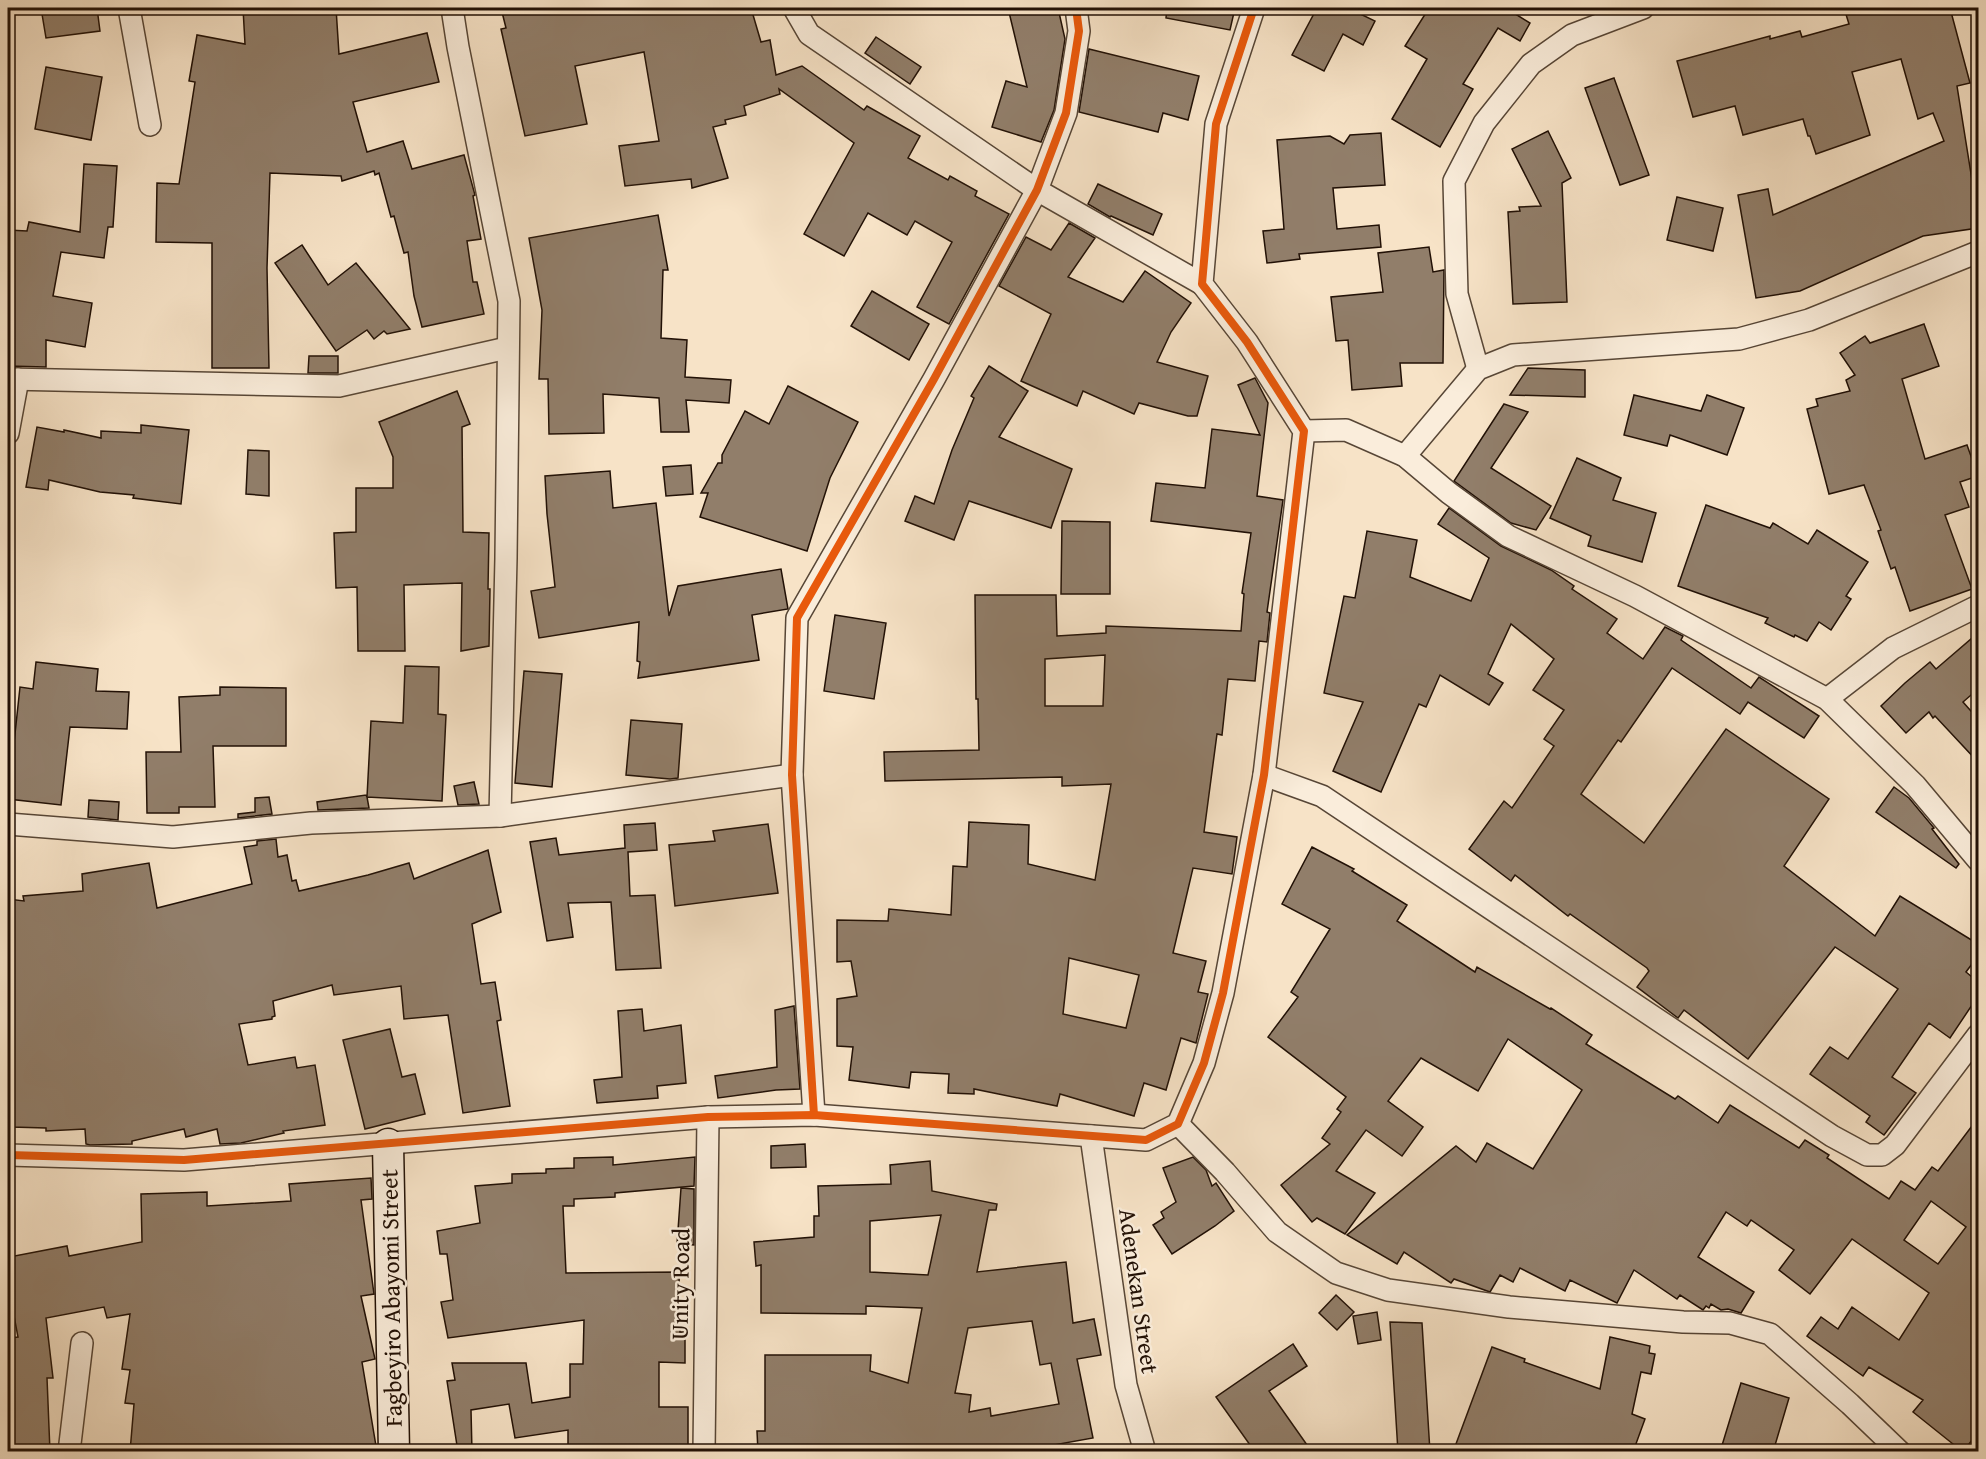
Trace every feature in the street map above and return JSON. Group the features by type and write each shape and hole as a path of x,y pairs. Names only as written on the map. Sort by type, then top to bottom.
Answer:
{"street":[{"path":"129,8 150,125"},
{"path":"452,8 509,300 500,816"},
{"path":"8,1155 184,1160 708,1117 814,1115 1146,1140 1178,1124 1204,1063 1223,993 1264,775 1304,431 1247,342 1202,284 1037,190 809,34 794,8"},
{"path":"814,1115 792,775 797,618 934,379 1037,190 1066,113 1080,31 1076,8"},
{"path":"1202,284 1216,124 1254,8"},
{"path":"1479,369 1457,294 1454,181 1484,123 1531,64 1572,35 1643,8"},
{"path":"1405,456 1479,369 1513,355 1740,339 1809,320 1978,252"},
{"path":"8,433 13,379 339,386 507,348"},
{"path":"1304,431 1346,430 1405,456 1449,493 1509,536 1635,596 1827,699 1915,785 1978,860"},
{"path":"1827,699 1893,648 1978,606"},
{"path":"8,824 173,837 311,824 500,816 792,775"},
{"path":"1264,775 1322,796 1832,1136 1867,1155 1882,1155 1895,1145 1978,1035"},
{"name":"Unity Road","path":"704,1452 708,1117"},
{"path":"1178,1124 1225,1172 1277,1232 1336,1273 1388,1290 1509,1307 1683,1322 1730,1323 1770,1334 1850,1404 1900,1452"},
{"name":"Adenekan Street","path":"1091,1136 1126,1385 1145,1452"},
{"name":"Fagbeyiro Abayomi Street","path":"388,1144 394,1452"},
{"path":"69,1452 82,1343"}],"building":[{"path":"41,8 97,8 100,31 46,38"},
{"path":"243,8 336,8 339,54 427,33 439,82 353,102 367,152 403,141 412,169 464,155 475,195 473,196 481,239 467,241 473,282 477,282 484,314 422,327 414,296 408,252 404,253 379,173 375,175 374,171 342,181 341,176 270,173 267,268 269,368 212,368 212,243 156,242 157,183 179,184 195,82 189,81 197,35 245,44"},
{"path":"501,8 584,8 584,13 610,8 751,8 761,42 770,40 776,75 802,66 864,110 867,106 920,136 908,158 948,180 950,176 977,191 975,196 1009,214 949,324 917,307 952,242 915,221 907,235 868,213 844,256 804,234 854,143 779,89 780,94 744,106 746,115 725,120 726,124 713,127 728,178 692,188 691,179 625,186 619,146 659,141 644,52 575,66 587,124 525,136 501,29 506,28"},
{"path":"1008,8 1058,8 1065,39 1054,110 1041,142 992,127 1006,81 1027,87"},
{"path":"1167,8 1235,8 1230,30 1166,18"},
{"path":"1317,8 1348,8 1375,21 1363,45 1343,34 1324,71 1292,55"},
{"path":"1429,8 1511,8 1509,10 1530,23 1520,41 1498,28 1463,84 1473,89 1440,147 1392,119 1427,59 1405,46"},
{"path":"1844,8 1950,8 1970,83 1957,86 1976,205 1978,205 1978,228 1923,236 1800,291 1756,298 1738,195 1768,189 1773,215 1944,141 1933,113 1918,119 1901,59 1852,72 1870,135 1816,154 1803,119 1743,135 1735,106 1693,117 1677,61 1770,36 1770,39 1800,31 1802,37 1849,24"},
{"path":"876,37 921,67 910,84 865,53"},
{"path":"1089,49 1199,76 1188,120 1163,113 1158,132 1079,112"},
{"path":"46,67 102,77 91,140 35,129"},
{"path":"1614,78 1649,175 1620,185 1585,88"},
{"path":"1548,131 1571,178 1562,183 1567,302 1513,304 1508,212 1520,211 1519,207 1541,206 1512,149"},
{"path":"1381,133 1385,185 1333,188 1337,229 1379,225 1381,247 1299,254 1300,259 1267,263 1263,231 1284,229 1277,140 1330,136 1344,144 1350,135"},
{"path":"84,164 117,166 113,227 108,227 104,258 61,252 53,296 92,303 85,347 46,340 46,367 8,366 8,230 27,231 29,222 80,232"},
{"path":"1098,184 1162,214 1153,235 1110,217 1088,204"},
{"path":"1677,197 1723,208 1713,251 1667,240"},
{"path":"658,215 668,270 663,270 661,338 687,340 685,377 731,380 729,403 686,400 689,432 661,432 659,398 603,394 604,433 549,434 548,379 539,379 542,310 529,238"},
{"path":"1069,223 1095,238 1068,277 1123,302 1145,271 1191,303 1171,332 1157,362 1208,376 1197,416 1188,416 1139,403 1134,414 1083,391 1077,406 1021,381 1051,314 999,286 1026,237 1051,250"},
{"path":"302,245 328,285 356,263 410,329 387,334 384,331 374,339 367,330 336,351 275,263"},
{"path":"1429,247 1433,272 1444,270 1443,363 1400,363 1402,386 1352,390 1348,340 1336,341 1331,297 1383,292 1378,253"},
{"path":"872,291 929,324 909,360 851,326"},
{"path":"1924,324 1939,366 1902,379 1925,459 1967,445 1978,476 1960,482 1969,507 1945,515 1972,589 1910,611 1895,567 1891,569 1878,531 1881,530 1864,485 1829,494 1807,409 1818,406 1816,399 1850,391 1846,380 1855,375 1840,353 1865,336 1870,343"},
{"path":"309,356 338,356 338,373 308,373"},
{"path":"989,366 1028,391 999,437 1072,469 1051,528 969,501 954,540 905,521 915,496 934,504 952,450 974,398 971,396"},
{"path":"1528,368 1585,370 1585,397 1510,395"},
{"path":"1255,378 1268,403 1257,496 1283,500 1267,612 1270,613 1267,642 1259,641 1255,681 1228,679 1222,735 1217,734 1204,832 1237,837 1232,874 1193,868 1173,953 1206,961 1198,992 1208,994 1196,1043 1181,1038 1166,1090 1144,1083 1134,1116 1060,1094 1057,1106 974,1089 974,1094 948,1093 949,1074 911,1072 909,1088 849,1080 853,1047 837,1046 837,999 857,996 851,961 837,962 837,920 888,921 889,909 951,915 953,866 967,867 969,822 1029,825 1028,864 1095,880 1111,784 1062,786 1062,777 885,781 884,752 979,750 975,595 1056,595 1057,636 1106,633 1106,626 1241,631 1244,594 1242,593 1251,533 1151,521 1156,483 1205,488 1212,429 1260,435 1238,385","holes":["1105,655 1103,706 1045,706 1045,659","1069,958 1139,975 1126,1028 1063,1014"]},
{"path":"788,386 858,422 830,478 807,551 700,517 708,493 701,493 718,463 722,463 722,455 745,411 769,424"},
{"path":"457,391 470,424 462,427 463,532 489,533 489,646 461,651 462,583 404,585 405,651 358,651 357,587 336,588 334,533 356,532 356,488 393,488 393,457 379,422"},
{"path":"1634,395 1701,411 1707,395 1744,408 1727,455 1670,435 1667,446 1624,435"},
{"path":"1504,404 1528,412 1491,468 1551,506 1536,530 1511,523 1454,481"},
{"path":"141,425 189,430 181,504 133,498 134,495 100,492 49,480 48,490 26,487 37,427 101,438 101,431 141,433"},
{"path":"248,450 269,451 269,496 246,494"},
{"path":"1577,458 1621,478 1613,500 1656,513 1642,562 1588,546 1591,536 1550,518"},
{"path":"691,465 693,494 666,496 663,467"},
{"path":"610,471 613,508 656,503 669,616 678,586 781,569 788,609 752,615 759,660 638,678 639,622 539,638 531,591 555,587 545,476"},
{"path":"1706,505 1770,528 1773,523 1808,544 1817,530 1868,562 1846,596 1851,599 1831,630 1819,622 1807,641 1765,623 1768,618 1678,586"},
{"path":"1449,508 1501,546 1551,570 1574,586 1572,589 1617,619 1607,633 1643,659 1665,627 1683,636 1681,640 1751,688 1759,677 1819,716 1804,738 1748,702 1740,714 1672,668 1621,742 1618,740 1581,794 1644,843 1726,729 1829,799 1784,866 1875,936 1900,896 1978,944 1978,956 1966,972 1978,982 1978,996 1950,1038 1929,1023 1892,1077 1916,1093 1884,1135 1866,1122 1870,1116 1810,1074 1830,1047 1848,1059 1898,989 1835,947 1748,1059 1684,1010 1678,1018 1637,987 1649,971 1647,968 1570,914 1568,916 1515,875 1511,881 1469,849 1504,801 1512,808 1554,746 1544,739 1564,710 1533,690 1554,659 1511,624 1488,674 1503,683 1489,705 1440,675 1426,707 1419,704 1381,792 1333,771 1363,702 1324,693 1344,596 1355,598 1367,531 1417,540 1410,577 1471,601 1489,558 1438,524"},
{"path":"1062,521 1110,522 1110,594 1061,594"},
{"path":"835,615 886,623 874,699 824,691"},
{"path":"1978,633 1978,689 1963,702 1978,719 1978,762 1929,712 1906,733 1881,706 1930,662 1936,669"},
{"path":"36,662 98,669 96,691 129,692 127,729 70,727 61,805 8,799 20,687 33,689"},
{"path":"405,666 439,667 438,714 446,715 442,801 367,797 371,721 403,723"},
{"path":"524,671 562,674 552,787 515,783"},
{"path":"220,687 286,688 286,746 213,746 215,807 179,807 179,813 147,813 146,752 181,752 179,697 220,695"},
{"path":"631,720 682,724 678,778 626,775"},
{"path":"474,782 479,804 458,805 454,786"},
{"path":"1894,787 1909,798 1934,828 1932,829 1959,864 1956,868 1876,812"},
{"path":"366,795 369,808 318,810 317,802"},
{"path":"269,797 272,814 238,818 238,814 255,812 255,798"},
{"path":"89,800 119,802 118,820 88,817"},
{"path":"655,823 657,850 628,852 630,896 655,895 661,968 616,970 611,902 568,903 573,937 547,941 530,842 556,838 559,855 625,848 624,825"},
{"path":"768,824 778,893 675,906 669,845 715,841 713,831"},
{"path":"276,839 278,857 287,855 292,881 296,880 299,891 409,863 414,879 488,850 501,912 472,924 481,984 495,982 501,1020 497,1021 510,1106 463,1113 448,1015 404,1019 401,986 334,995 332,985 273,1001 275,1016 272,1019 239,1024 248,1065 295,1057 297,1068 315,1065 325,1125 283,1131 284,1133 241,1143 220,1144 217,1129 186,1137 184,1129 132,1141 132,1144 90,1145 86,1144 85,1129 46,1131 46,1128 11,1127 13,1039 8,1039 8,899 24,901 23,896 83,891 82,874 149,863 157,908 252,884 244,847 257,845 257,841"},
{"path":"1312,847 1354,869 1352,871 1407,905 1397,921 1475,972 1477,967 1551,1008 1592,1035 1586,1044 1675,1099 1678,1096 1718,1123 1730,1105 1799,1148 1805,1140 1829,1155 1827,1158 1889,1199 1901,1181 1915,1190 1932,1167 1938,1171 1978,1118 1978,1432 1963,1452 1913,1412 1923,1400 1869,1367 1863,1376 1807,1336 1821,1317 1838,1329 1852,1307 1899,1340 1929,1293 1852,1239 1810,1294 1779,1270 1794,1250 1751,1220 1747,1226 1726,1212 1698,1257 1754,1292 1741,1313 1728,1309 1721,1310 1711,1304 1709,1308 1706,1306 1703,1310 1680,1295 1677,1299 1634,1270 1617,1303 1570,1280 1565,1291 1520,1268 1513,1282 1500,1275 1490,1292 1454,1279 1451,1283 1404,1252 1397,1264 1347,1235 1456,1146 1476,1162 1487,1143 1533,1169 1582,1090 1508,1039 1478,1091 1421,1058 1388,1101 1423,1127 1402,1156 1366,1130 1336,1171 1375,1193 1345,1234 1317,1218 1312,1222 1281,1185 1330,1144 1322,1138 1341,1112 1337,1109 1346,1097 1268,1037 1298,997 1291,992 1330,929 1282,904","holes":["1931,1201 1966,1227 1938,1264 1904,1240"]},
{"path":"794,1006 800,1089 718,1098 715,1076 777,1067 775,1010"},
{"path":"642,1009 644,1031 681,1025 686,1083 657,1086 658,1098 597,1103 594,1080 622,1077 618,1011"},
{"path":"390,1029 402,1077 415,1074 425,1114 365,1129 343,1040"},
{"path":"805,1144 806,1167 771,1168 771,1146"},
{"path":"613,1157 613,1165 695,1157 694,1186 615,1193 615,1197 574,1199 574,1206 563,1206 566,1273 679,1272 680,1332 685,1332 685,1363 659,1362 659,1407 688,1407 688,1452 568,1452 568,1430 515,1438 509,1404 471,1410 472,1452 458,1452 447,1381 455,1380 452,1363 526,1363 532,1403 570,1397 570,1364 583,1364 584,1320 448,1338 441,1302 453,1300 447,1254 440,1254 437,1231 480,1223 475,1186 512,1183 512,1174 546,1173 546,1169 574,1168 574,1158"},
{"path":"1193,1157 1206,1170 1212,1186 1216,1183 1234,1211 1172,1254 1153,1225 1164,1218 1161,1212 1176,1202 1163,1168"},
{"path":"930,1161 932,1191 997,1204 996,1210 989,1210 977,1272 1066,1262 1073,1323 1094,1319 1101,1355 1077,1359 1093,1438 1014,1452 758,1452 757,1431 765,1431 765,1355 871,1355 870,1371 908,1383 922,1308 866,1306 866,1314 761,1313 761,1265 756,1266 754,1242 814,1237 814,1216 819,1216 818,1186 891,1184 890,1165","holes":["941,1215 928,1275 870,1272 870,1221","1032,1321 1040,1365 1051,1363 1059,1404 991,1416 990,1408 969,1412 971,1395 955,1393 968,1328"]},
{"path":"371,1178 372,1199 361,1200 374,1294 361,1296 375,1359 362,1362 377,1452 130,1452 134,1404 125,1403 130,1370 122,1369 130,1314 107,1318 104,1307 46,1318 53,1378 47,1378 50,1452 13,1452 12,1438 8,1438 8,1338 18,1337 8,1284 8,1280 13,1278 9,1257 67,1246 69,1256 142,1242 141,1194 207,1192 207,1206 291,1201 289,1184"},
{"path":"681,1188 694,1189 694,1245 677,1244"},
{"path":"1336,1295 1354,1312 1337,1330 1319,1313"},
{"path":"1377,1312 1381,1340 1358,1344 1353,1316"},
{"path":"1390,1322 1422,1323 1430,1452 1398,1452"},
{"path":"1610,1337 1650,1346 1649,1353 1655,1354 1651,1374 1641,1372 1632,1414 1645,1419 1633,1452 1453,1452 1492,1347 1525,1359 1524,1362 1600,1389"},
{"path":"1293,1344 1307,1366 1269,1391 1312,1452 1255,1452 1216,1397"},
{"path":"1741,1383 1789,1398 1773,1452 1720,1452"}],"cycle path":[{"path":"814,1115 792,775 797,618 934,379 1037,190 1066,113 1079,31 1076,8"},
{"path":"8,1155 184,1160 708,1117 814,1115 1146,1140 1178,1124 1204,1063 1223,993 1264,775 1304,431 1247,342 1202,284 1216,124 1254,8"}]}
